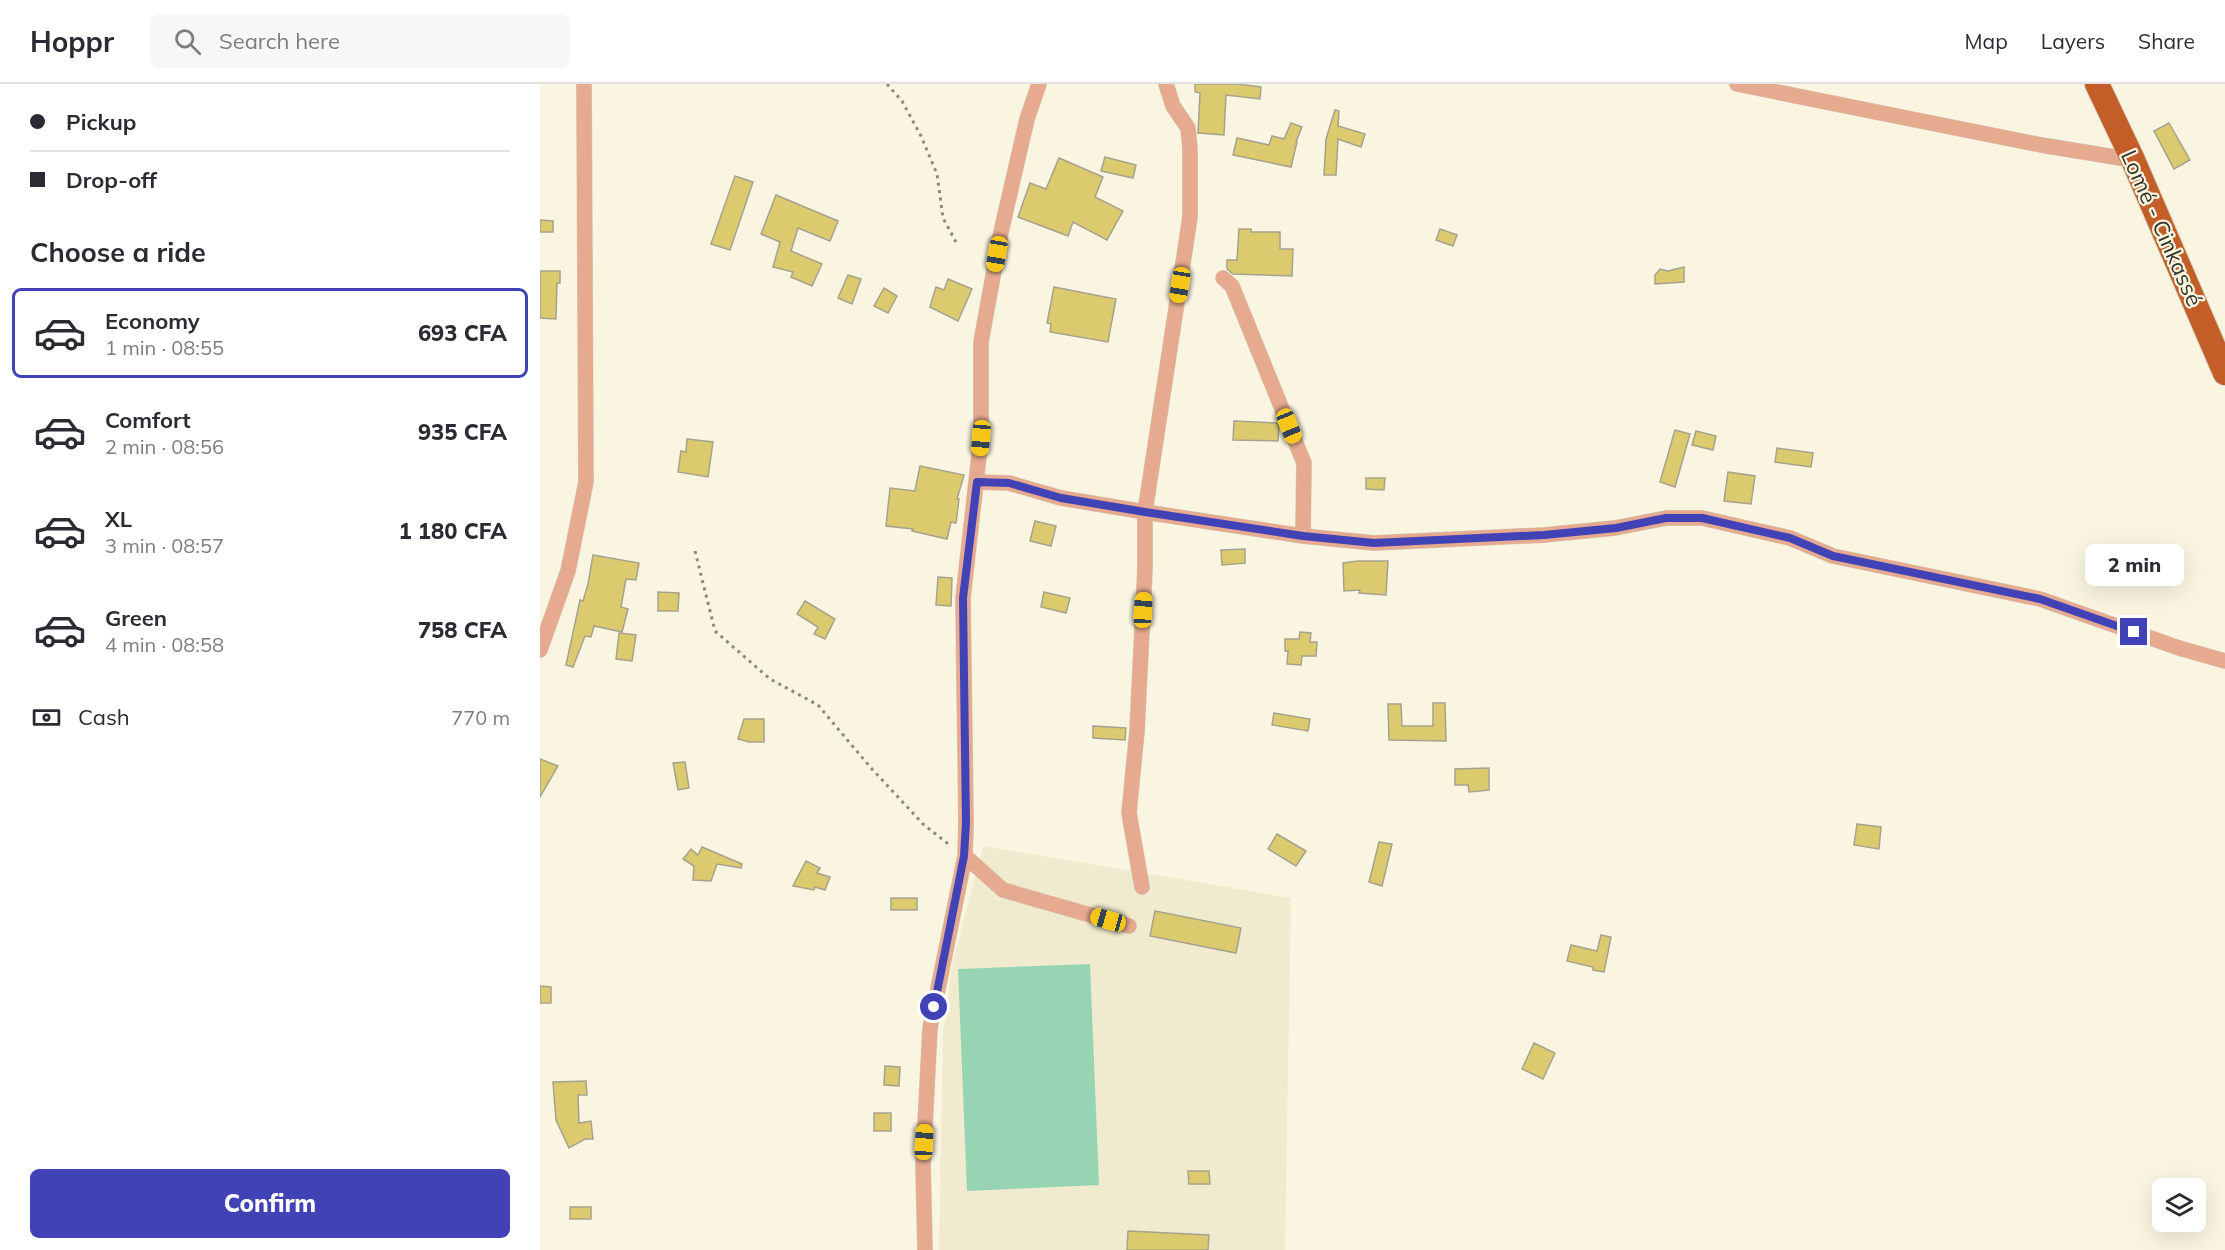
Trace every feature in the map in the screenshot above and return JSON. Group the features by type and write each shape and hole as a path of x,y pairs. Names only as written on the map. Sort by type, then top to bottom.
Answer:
{"highway":[{"name":"Lomé - Cinkassé","path":"2097,84 2133,160 2225,374"}],"street":[{"path":"540,650 568,572 586,482 584,84"},
{"path":"925,1250 923,1165 930,1028 964,856 966,823 963,598 981,438 981,342 1001,232 1026,119 1039,84"},
{"path":"1142,887 1129,813 1137,731 1145,568 1145,512 1190,217 1188,128 1173,106 1166,84"},
{"path":"1737,84 2041,145 2133,160"},
{"path":"1224,278 1232,286 1304,463 1303,536"},
{"path":"977,482 1009,483 1061,498 1145,512 1303,536 1374,543 1544,535 1616,528 1666,518 1702,518 1790,538 1833,556 2040,599 2179,648 2225,661"},
{"path":"964,856 1003,890 1129,926"}],"path":[{"path":"887,84 902,101 921,136 937,174 943,218 956,242"},
{"path":"695,551 715,630 770,679 818,705 871,768 924,825 964,856"}],"shaded area":[{"path":"983,846 1291,898 1285,1250 939,1250 943,1034 952,965"}],"green space":[{"path":"1090,964 1099,1185 967,1191 958,969"}],"building":[{"path":"1195,84 1237,84 1261,87 1260,99 1226,95 1224,135 1198,133 1200,93 1195,92"},
{"path":"1335,110 1339,111 1338,126 1365,134 1361,147 1338,139 1336,175 1324,175 1326,139"},
{"path":"1291,123 1302,127 1296,142 1291,167 1233,155 1237,138 1269,145 1272,136 1284,139"},
{"path":"2169,123 2190,160 2174,169 2154,131"},
{"path":"1105,157 1136,165 1133,178 1101,171"},
{"path":"1059,158 1103,177 1095,197 1123,211 1107,240 1073,222 1068,236 1018,217 1030,183 1046,189"},
{"path":"735,176 753,182 730,250 711,244"},
{"path":"776,195 838,221 830,241 798,228 791,251 822,264 812,286 791,277 793,272 773,267 780,242 761,234"},
{"path":"540,220 553,221 553,232 540,232"},
{"path":"1239,229 1251,229 1251,232 1280,232 1280,249 1293,249 1292,276 1233,274 1227,269 1227,260 1237,260"},
{"path":"1440,229 1457,235 1453,246 1436,240"},
{"path":"1684,267 1684,282 1655,284 1655,275 1660,269 1668,271"},
{"path":"540,271 560,271 560,283 557,283 556,319 540,318"},
{"path":"848,275 861,279 852,304 838,298"},
{"path":"948,279 972,289 958,321 930,307 936,287 944,290"},
{"path":"1054,287 1116,299 1108,342 1050,332 1051,324 1047,323"},
{"path":"884,288 897,296 888,313 874,306"},
{"path":"1234,421 1277,423 1278,441 1233,440"},
{"path":"1675,430 1690,434 1675,487 1660,482"},
{"path":"1696,431 1716,436 1713,450 1692,445"},
{"path":"687,439 713,442 708,477 678,472 681,451 686,452"},
{"path":"1777,448 1813,453 1811,467 1775,462"},
{"path":"920,466 964,475 957,499 959,499 956,523 951,522 947,539 912,531 913,529 886,526 890,488 915,491"},
{"path":"1728,472 1755,476 1751,504 1724,501"},
{"path":"1366,478 1385,478 1384,490 1366,489"},
{"path":"1035,521 1056,526 1051,546 1030,541"},
{"path":"1245,549 1245,563 1222,565 1221,550"},
{"path":"593,555 639,563 636,580 626,579 621,607 628,609 622,632 594,626 591,637 585,636 573,667 566,665 580,600 583,601 588,584"},
{"path":"1388,561 1386,595 1359,593 1360,590 1344,591 1343,563"},
{"path":"938,577 952,578 951,606 936,605"},
{"path":"658,592 679,593 678,611 658,611"},
{"path":"1044,592 1070,598 1066,613 1041,607"},
{"path":"805,601 835,619 825,639 814,634 818,627 797,614"},
{"path":"1300,632 1311,633 1310,642 1317,642 1316,656 1302,656 1301,665 1287,664 1288,651 1285,651 1285,639 1299,639"},
{"path":"619,633 636,635 632,661 616,659"},
{"path":"1433,703 1445,703 1446,741 1389,740 1388,704 1401,704 1402,726 1433,726"},
{"path":"1274,713 1310,719 1308,731 1272,725"},
{"path":"744,719 764,719 764,742 738,739"},
{"path":"1093,726 1126,728 1125,740 1093,738"},
{"path":"540,759 558,766 540,797"},
{"path":"685,762 689,788 678,790 673,763"},
{"path":"1489,768 1489,790 1469,792 1468,785 1455,785 1455,769"},
{"path":"1857,824 1881,827 1879,849 1854,845"},
{"path":"1277,834 1306,851 1296,866 1268,849"},
{"path":"1379,842 1392,844 1382,886 1369,882"},
{"path":"702,847 742,864 741,868 717,864 711,881 693,880 694,866 683,859 691,849 698,855"},
{"path":"806,861 820,868 817,873 830,877 825,890 793,886"},
{"path":"891,898 917,898 917,910 891,910"},
{"path":"1155,911 1241,928 1236,953 1150,936"},
{"path":"1601,935 1611,937 1604,972 1567,961 1571,945 1597,951"},
{"path":"540,986 551,987 551,1003 540,1003"},
{"path":"1534,1043 1555,1053 1543,1079 1522,1069"},
{"path":"885,1066 900,1067 899,1086 884,1085"},
{"path":"586,1081 587,1095 578,1095 579,1123 591,1121 593,1139 585,1139 569,1148 556,1120 553,1082"},
{"path":"874,1113 891,1113 891,1131 874,1131"},
{"path":"1188,1171 1209,1171 1210,1184 1189,1184"},
{"path":"570,1207 591,1207 591,1219 570,1219"},
{"path":"1128,1231 1209,1235 1208,1250 1127,1250"}],"route":[{"path":"934,1007 964,856 966,823 963,598 977,482 1009,483 1061,498 1145,512 1303,536 1374,543 1544,535 1616,528 1666,518 1702,518 1790,538 1833,556 2040,599 2134,632"}]}
